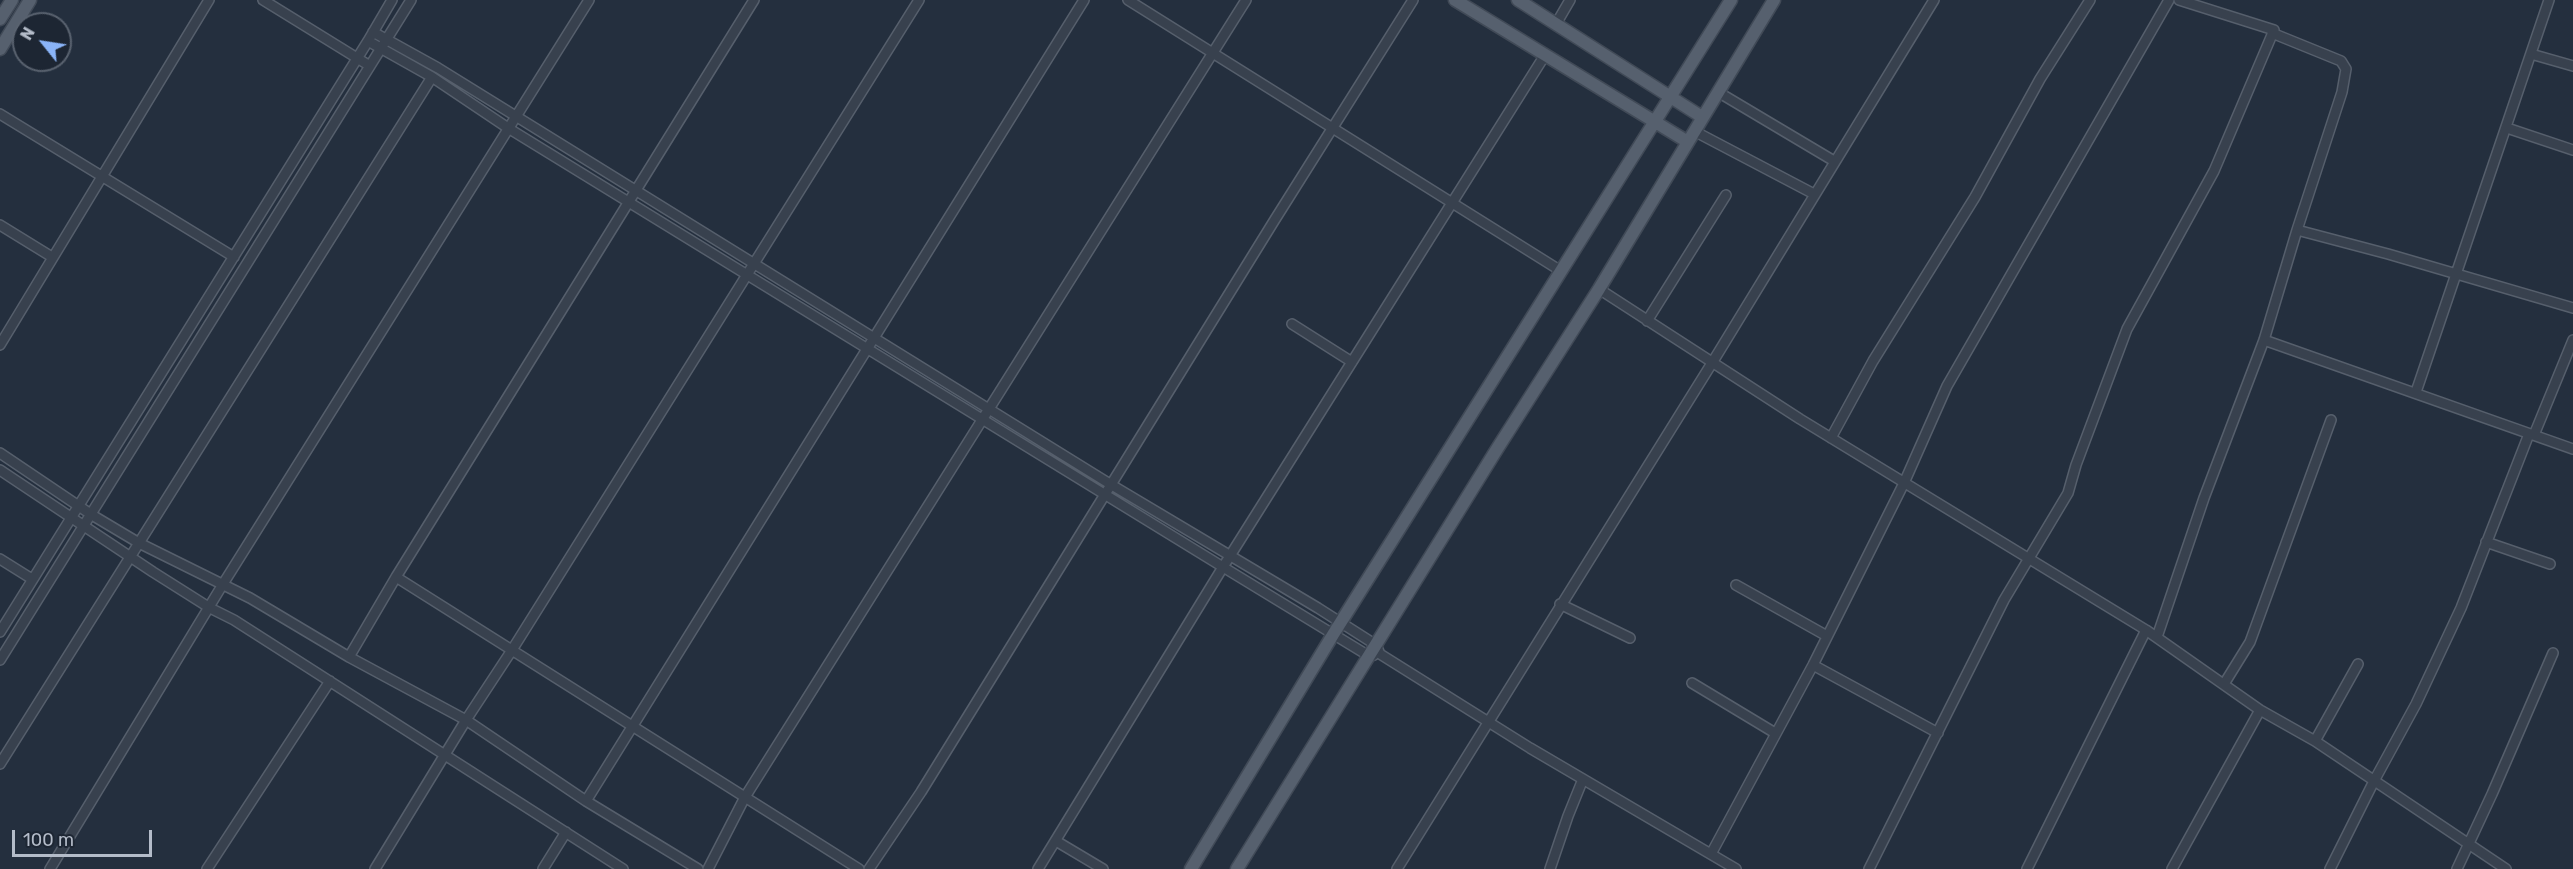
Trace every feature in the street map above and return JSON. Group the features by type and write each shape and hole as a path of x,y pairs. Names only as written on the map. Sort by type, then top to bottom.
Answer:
{"main road":[{"path":"0,19 12,0"},
{"path":"0,49 30,0"},
{"path":"1455,0 1656,122 1691,136"},
{"path":"1518,0 1702,117"},
{"path":"1191,869 1338,628 1731,0"},
{"path":"1237,869 1375,652 1774,0"}],"street":[{"path":"0,345 209,0"},
{"path":"263,0 370,66"},
{"path":"0,632 392,0"},
{"path":"0,660 411,0"},
{"path":"50,869 223,584 589,0"},
{"path":"349,657 396,577 754,0"},
{"path":"375,869 444,755 919,0"},
{"path":"586,801 1084,0"},
{"path":"1128,0 1561,271"},
{"path":"708,869 745,797 1246,0"},
{"path":"869,869 921,792 1110,484 1413,0"},
{"path":"1556,24 1570,0"},
{"path":"1397,869 1487,721 1712,363 1934,0"},
{"path":"1831,438 1873,361 1975,197 2040,79 2090,0"},
{"path":"1711,854 1813,664 1904,483 1947,386 2169,0"},
{"path":"1869,869 2004,600 2068,493 2076,465 2127,329 2214,171 2274,30 2179,0"},
{"path":"2416,392 2458,274 2549,0"},
{"path":"373,32 515,116 1230,556 1375,652 1487,721 1735,869"},
{"path":"2157,636 2204,498 2264,340 2342,92 2346,69 2341,61 2272,33"},
{"path":"368,41 432,77 508,128 1223,567 1338,628"},
{"path":"2532,54 2573,66"},
{"path":"1038,869 1223,567 1545,55"},
{"path":"0,764 432,77"},
{"path":"1718,92 1834,161"},
{"path":"0,114 234,257"},
{"path":"2507,128 2573,150"},
{"path":"1691,136 1814,194"},
{"path":"1647,321 1726,195"},
{"path":"0,225 52,257"},
{"path":"2297,230 2573,308"},
{"path":"1599,289 1831,438 2157,636 2260,710 2315,741 2506,869"},
{"path":"1292,324 1352,362"},
{"path":"2264,340 2573,449"},
{"path":"2330,869 2416,704 2461,608 2486,542 2573,340"},
{"path":"2224,684 2250,642 2331,420"},
{"path":"0,453 139,543 223,584 349,657 466,720 586,801 698,869"},
{"path":"0,470 210,608 234,620 622,869"},
{"path":"2486,542 2550,564"},
{"path":"0,559 32,579"},
{"path":"396,577 859,869"},
{"path":"1736,585 1827,636"},
{"path":"1560,604 1630,638"},
{"path":"2027,869 2146,630"},
{"path":"2457,869 2553,653"},
{"path":"1813,664 1938,733"},
{"path":"2315,741 2358,664"},
{"path":"207,869 330,681"},
{"path":"1692,683 1775,733"},
{"path":"2172,869 2260,710"},
{"path":"1551,869 1583,779"},
{"path":"543,869 566,832"},
{"path":"1056,841 1103,869"}]}
